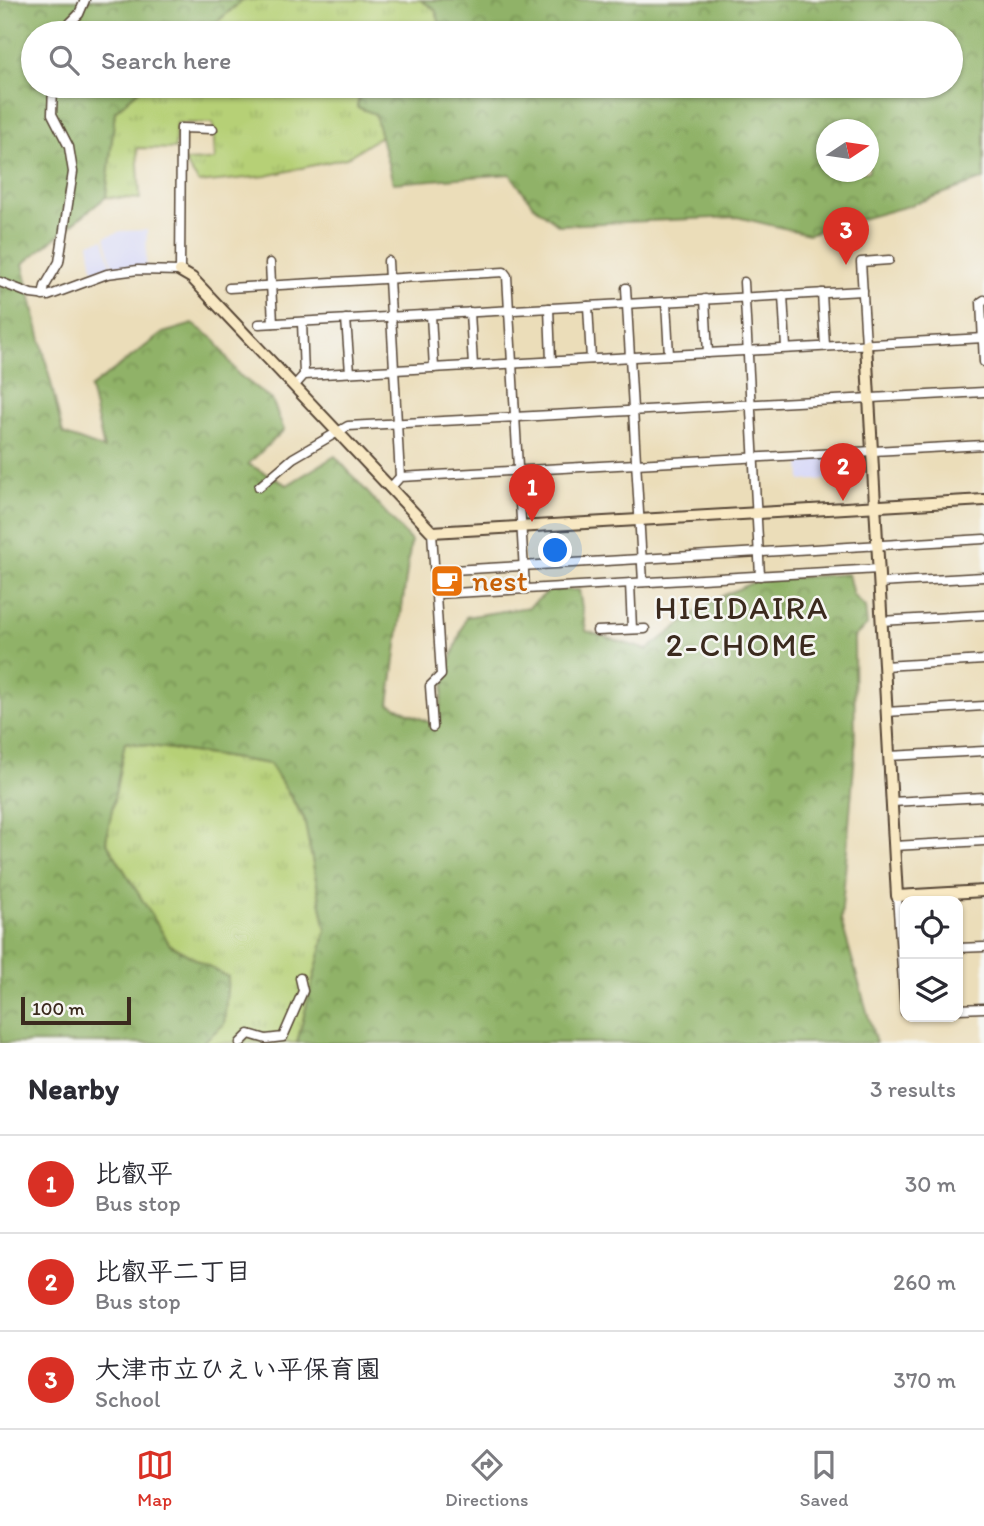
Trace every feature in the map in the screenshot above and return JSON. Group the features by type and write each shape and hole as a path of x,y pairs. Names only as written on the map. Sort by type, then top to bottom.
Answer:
{"street":[{"path":"72,21 79,14 85,0"},
{"path":"43,296 45,286 59,262 74,162 52,114 53,98"},
{"path":"180,271 181,128 213,129"},
{"path":"888,260 861,262 900,930"},
{"path":"388,261 400,477"},
{"path":"270,263 273,323"},
{"path":"0,282 43,296 56,295 79,283 107,274 138,270 180,271 192,278 432,531 441,675 430,686 433,727"},
{"path":"229,288 503,272 507,276 525,589"},
{"path":"744,282 760,576"},
{"path":"626,288 643,582"},
{"path":"259,324 863,291"},
{"path":"822,293 825,346"},
{"path":"783,295 786,348"},
{"path":"705,299 708,353"},
{"path":"984,300 981,302 984,362"},
{"path":"666,302 669,355"},
{"path":"588,306 591,359"},
{"path":"549,308 551,361"},
{"path":"470,312 473,366"},
{"path":"431,314 433,368"},
{"path":"346,319 350,372"},
{"path":"295,385 304,375 302,322"},
{"path":"304,375 983,338"},
{"path":"259,487 293,458 348,426 984,391"},
{"path":"391,487 400,477 984,445"},
{"path":"432,531 984,500"},
{"path":"435,571 984,539"},
{"path":"436,594 878,569"},
{"path":"879,583 984,577"},
{"path":"630,583 632,629"},
{"path":"881,621 984,615"},
{"path":"597,631 645,629"},
{"path":"884,666 984,660"},
{"path":"887,712 984,706"},
{"path":"889,756 984,751"},
{"path":"891,802 984,797"},
{"path":"894,846 984,841"},
{"path":"897,896 984,891"},
{"path":"963,948 984,947"},
{"path":"240,1043 249,1034 266,1039 283,1037 303,991 300,978"},
{"path":"963,1009 984,1007"}],"shaded area":[{"path":"147,230 146,267 114,271 105,237 121,231"},
{"path":"104,239 113,272 94,275 89,243"},
{"path":"800,458 840,459 841,478 801,481"}],"green space":[{"path":"0,0 242,0 218,21 21,21 21,98 130,98 115,111 106,197 23,264 63,434 104,449 90,388 163,333 193,324 214,339 238,374 272,400 284,430 248,464 287,485 335,456 411,541 389,704 437,726 446,674 466,617 529,607 550,590 579,590 586,631 647,650 711,601 758,580 848,574 853,595 865,607 867,625 854,637 855,754 841,920 876,1043 297,1043 326,930 304,818 270,764 125,742 106,841 170,945 228,977 224,1024 202,1043 0,1043"},
{"path":"243,0 420,0 435,9 439,21 218,21"},
{"path":"420,0 984,0 984,179 908,206 808,234 737,217 559,225 533,205 510,174 393,183 375,114 357,107 359,98 963,98 963,21 439,21 435,9"},
{"path":"130,98 359,98 357,107 375,113 381,136 346,158 266,176 199,183 184,161 215,160 213,123 176,123 175,149 137,148 140,199 106,197 115,111"},
{"path":"125,742 270,764 304,819 326,930 297,1043 202,1043 224,1024 228,977 170,945 106,841"}],"place":[{"name":"大津市立ひえい平保育園","path":"846,265"},
{"name":"比叡平二丁目","path":"843,501"},
{"name":"比叡平","path":"532,522"},
{"name":"nest","path":"447,581"}],"district":[{"name":"HIEIDAIRA 2-CHOME","path":"742,626"}]}
